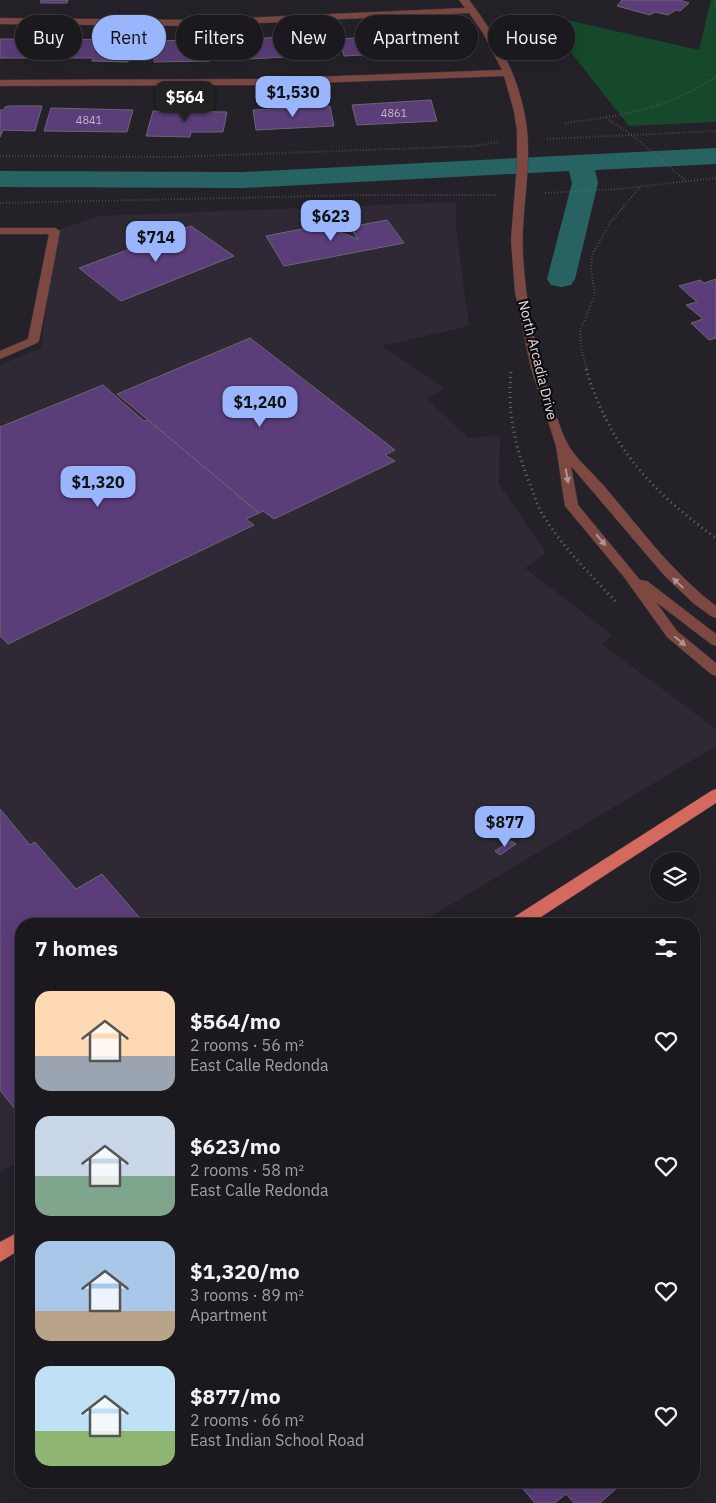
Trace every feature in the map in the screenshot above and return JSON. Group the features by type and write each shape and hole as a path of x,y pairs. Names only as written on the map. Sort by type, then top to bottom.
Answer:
{"main road":[{"path":"525,918 716,795"},
{"path":"0,1253 15,1243"}],"street":[{"name":"North Arcadia Drive","path":"464,0 492,40 508,73 517,105 523,153 516,253 524,314 540,382 561,445 659,564 679,585 716,613"},
{"path":"0,20 198,23 472,10"},
{"path":"0,83 259,82 508,73"},
{"path":"0,231 55,231 34,341 0,355"},
{"path":"561,445 572,506 629,574 672,634 716,671"},
{"path":"629,574 716,641"}],"path":[{"path":"716,0 716,8"},
{"path":"565,122 605,118 662,105 692,93 716,76"},
{"path":"605,118 632,135 686,181"},
{"path":"546,139 716,131"},
{"path":"0,156 181,156 475,146 506,140"},
{"path":"554,192 618,189 716,178"},
{"path":"641,186 604,232 594,251 591,264 595,294 581,327 583,356 591,392 610,430 628,458 657,491 698,526 716,538"},
{"path":"0,203 367,195 502,195"}],"shaded area":[{"path":"456,202 456,226 469,326 382,346 445,389 427,398 468,438 500,436 499,484 546,553 525,568 612,635 602,644 716,729 716,746 428,918 15,918 15,1164 0,1173 0,365 41,348 55,231 100,216"}],"green space":[{"path":"711,0 716,0 716,122 629,126 575,58 575,22 699,50"}],"building":[{"path":"41,0 68,0 67,3 40,3"},
{"path":"622,0 680,0 689,3 680,11 676,10 668,15 655,12 650,15 617,6"},
{"path":"263,38 273,38 273,58 263,58"},
{"path":"355,38 355,55 345,56 345,39"},
{"path":"0,39 15,39 15,58 0,58"},
{"path":"82,39 92,39 92,58 82,58"},
{"path":"176,40 176,60 210,61 154,62 154,60 166,60 166,41"},
{"path":"92,60 129,60 128,62"},
{"path":"431,100 437,121 357,125 352,105"},
{"path":"42,106 35,131 3,130 0,137 0,110 4,110 5,107"},
{"path":"330,106 334,126 256,130 253,110"},
{"path":"51,108 133,110 127,132 44,131"},
{"path":"153,111 227,112 223,132 191,132 190,137 146,136"},
{"path":"387,220 404,243 284,266 266,236 322,225 358,239 350,227"},
{"path":"191,226 234,256 121,301 79,268"},
{"path":"716,279 716,338 709,340 691,323 703,319 686,305 697,302 679,286 700,280 704,283"},
{"path":"250,338 395,450 385,455 395,461 274,519 263,511 259,513 117,394"},
{"path":"103,385 144,421 148,420 259,513 246,519 254,525 8,644 0,636 0,427"},
{"path":"0,809 30,845 35,842 76,889 102,874 140,918 15,918 15,1107 0,1090"},
{"path":"511,841 516,844 500,855 495,851"},
{"path":"522,1488 617,1488 600,1503 574,1503 566,1494 555,1503 535,1503"}],"waterway":[{"path":"0,179 242,180 716,156"},
{"path":"561,279 585,183 580,163"}]}
